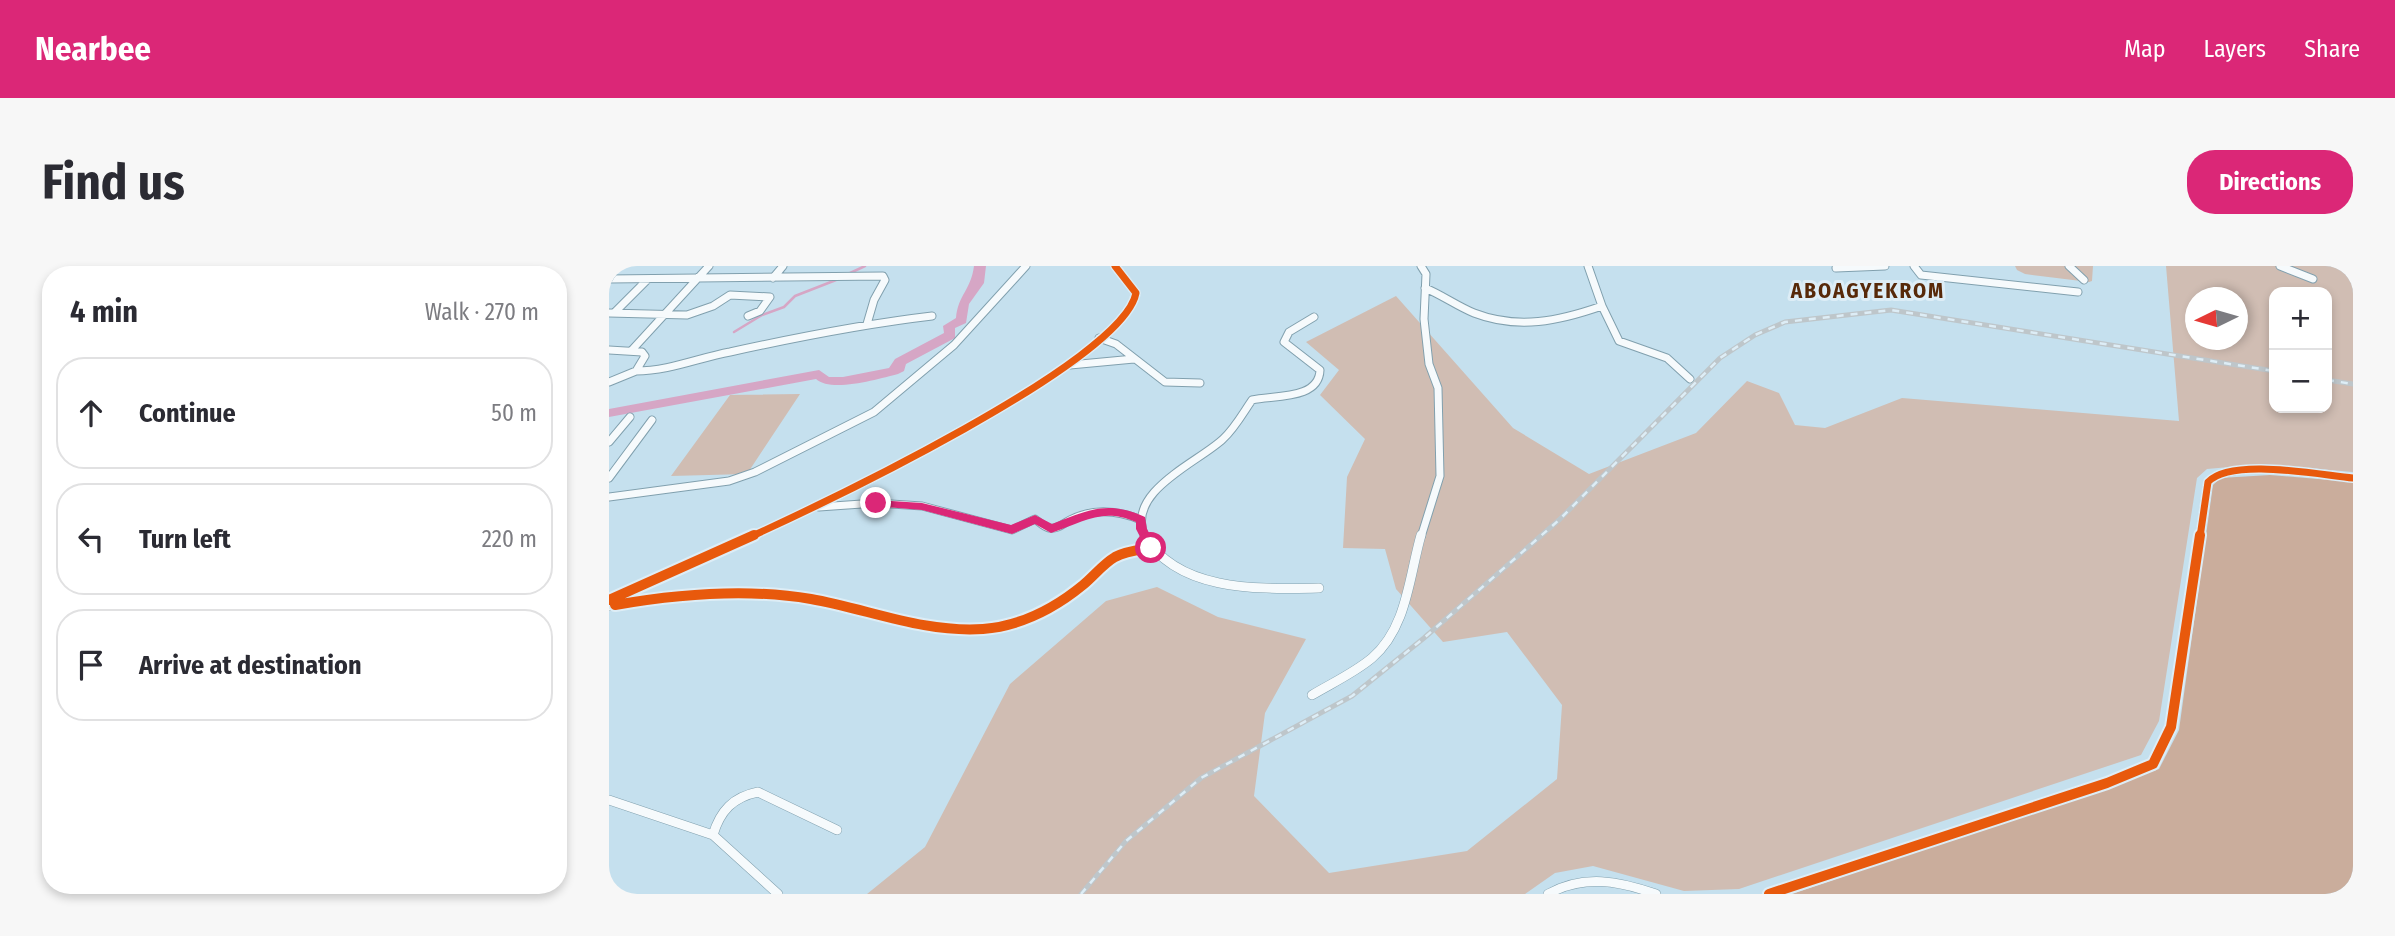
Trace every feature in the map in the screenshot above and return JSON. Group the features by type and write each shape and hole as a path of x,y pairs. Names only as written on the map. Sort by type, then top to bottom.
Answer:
{"street":[{"path":"631,351 709,266"},
{"path":"773,278 783,266"},
{"path":"609,497 742,477 874,412 954,345 1026,266"},
{"path":"609,600 816,507 964,429 1069,366 1123,319 1134,304 1136,293 1115,266"},
{"path":"1312,695 1374,657 1394,629 1406,595 1419,541 1438,491 1438,388 1429,364 1424,319 1426,274 1421,266"},
{"path":"1588,266 1602,306 1619,341 1661,354 1674,361 1690,379"},
{"path":"1836,268 1885,266"},
{"path":"1914,266 1921,275 2078,292"},
{"path":"2069,266 2084,280"},
{"path":"2280,266 2313,279"},
{"path":"609,279 883,276 885,280 874,300 867,324"},
{"path":"611,315 696,313 730,295 747,278"},
{"path":"611,315 648,279"},
{"path":"1425,288 1477,314 1520,324 1549,323 1602,306"},
{"path":"730,295 770,297 760,310 748,316"},
{"path":"609,382 636,371 658,371 719,354 867,324 932,316"},
{"path":"1314,317 1289,332 1283,342 1320,370 1322,377 1318,384 1304,392 1264,396 1252,400 1239,422 1223,440 1154,493 1141,520 1151,548 1161,558 1197,577 1246,589 1319,588"},
{"path":"1099,338 1116,344 1165,382 1200,383"},
{"path":"609,350 642,352 645,356 636,371"},
{"path":"1069,366 1133,359"},
{"path":"609,442 630,417"},
{"path":"609,478 652,420"},
{"path":"1769,894 2107,783 2153,764 2172,727 2208,482 2216,475 2236,471 2353,478"},
{"path":"816,507 876,503 922,506 1012,530 1035,519 1051,529 1056,528 1072,519 1108,510 1123,512 1141,520"},
{"path":"609,606 656,599 763,595 807,599 949,629 982,629 1014,625 1035,617 1078,589 1115,557 1151,548"},
{"path":"713,835 717,820 728,804 743,794 758,792 837,830"},
{"path":"609,800 713,835 778,894"},
{"path":"1548,894 1561,885 1594,879 1633,885 1656,894"}],"shaded area":[{"path":"2015,266 2093,266 2092,281 2025,274"},
{"path":"2166,266 2353,266 2353,472 2263,464 2207,469 2197,478 2159,721 2141,755 1739,889 1684,891 1593,866 1555,873 1525,894 867,894 925,847 1010,684 1106,601 1157,587 1218,617 1306,639 1265,713 1254,796 1329,873 1467,851 1557,779 1562,705 1507,632 1443,642 1396,589 1385,549 1343,548 1347,477 1365,439 1320,395 1339,370 1306,342 1396,296 1513,428 1589,474 1696,433 1747,381 1779,393 1795,425 1825,428 1902,398 2179,421"},
{"path":"800,394 747,474 671,476 730,395"},
{"path":"2270,475 2353,482 2353,894 1792,894 2159,769 2179,730 2213,485 2220,478"}],"waterway":[{"path":"848,274 865,266"},
{"path":"609,413 819,374 826,381 843,381 893,371 899,368 900,362 951,335 949,326 962,320 963,304 978,283 980,266"},
{"path":"734,332 762,315 784,307 795,296 836,280"}],"railway":[{"path":"1081,894 1126,841 1201,778 1352,696 1424,638 1559,520 1720,358 1755,335 1785,322 1891,310 2269,370"},
{"path":"2332,381 2353,384"}],"cycle path":[{"path":"609,600 816,507 964,429 1069,366 1123,319 1134,304 1136,293 1115,266"},
{"path":"1769,894 2107,783 2153,764 2171,727 2208,482 2216,475 2243,470 2353,478"},
{"path":"615,605 686,596 790,596 941,628 983,629 1009,625 1034,616 1068,596 1115,557 1151,548"}],"district":[{"name":"ABOAGYEKROM","path":"1868,291"}],"route":[{"path":"876,503 922,506 1012,530 1033,519 1038,519 1051,529 1091,513 1108,510 1123,512 1141,520 1151,548"}]}
